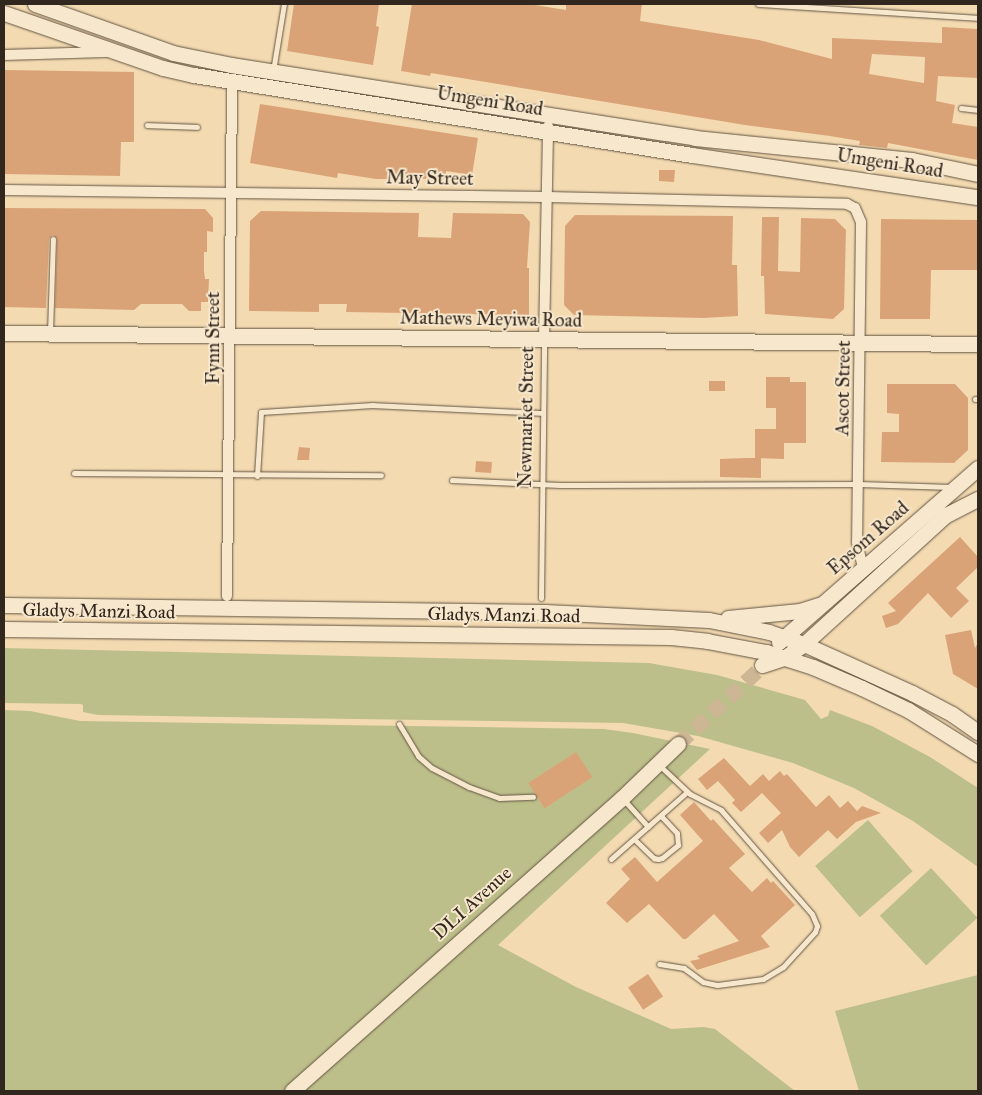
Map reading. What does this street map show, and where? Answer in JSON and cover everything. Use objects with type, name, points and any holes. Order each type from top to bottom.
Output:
[{"type":"main road","name":"Umgeni Road","points":[[35,4],[173,53],[548,123]]},
{"type":"main road","name":"Umgeni Road","points":[[4,13],[163,68],[232,80],[604,131],[642,129],[695,138],[912,160],[978,174]]},
{"type":"main road","points":[[639,145],[642,129]]},
{"type":"main road","name":"Umgeni Road","points":[[604,131],[639,145],[692,155],[907,185],[978,197]]},
{"type":"main road","points":[[692,155],[695,138]]},
{"type":"main road","points":[[907,185],[912,160]]},
{"type":"main road","name":"Mathews Meyiwa Road","points":[[4,333],[978,344]]},
{"type":"main road","name":"Epsom Road","points":[[762,663],[784,637],[978,468]]},
{"type":"main road","name":"Epsom Road","points":[[784,658],[804,644],[946,515],[978,499]]},
{"type":"main road","points":[[226,633],[227,602]]},
{"type":"main road","name":"Gladys Manzi Road","points":[[4,605],[227,602],[543,605],[709,620],[739,624],[804,644],[912,693],[952,714],[978,732]]},
{"type":"main road","points":[[709,620],[800,611],[822,604]]},
{"type":"main road","points":[[543,605],[546,636]]},
{"type":"main road","name":"Gladys Manzi Road","points":[[4,629],[671,637],[707,641],[762,663]]},
{"type":"main road","points":[[762,663],[784,658],[836,677],[908,710],[978,754]]},
{"type":"main road","name":"DLI Avenue","points":[[292,1091],[622,798],[678,744]]},
{"type":"street","points":[[4,55],[114,51]]},
{"type":"street","name":"Fynn Street","points":[[227,602],[232,80]]},
{"type":"street","name":"Newmarket Street","points":[[544,340],[548,123]]},
{"type":"street","name":"May Street","points":[[4,190],[833,202],[847,204],[855,208]]},
{"type":"street","name":"Ascot Street","points":[[855,208],[862,222],[857,542],[863,569]]},
{"type":"lane","points":[[273,71],[284,4]]},
{"type":"lane","points":[[758,4],[978,18]]},
{"type":"lane","points":[[961,108],[978,110]]},
{"type":"lane","points":[[147,126],[197,127]]},
{"type":"lane","points":[[50,333],[53,239]]},
{"type":"lane","name":"Newmarket Street","points":[[543,605],[544,340]]},
{"type":"lane","points":[[257,476],[262,412],[373,405],[543,413]]},
{"type":"lane","points":[[74,473],[229,474],[257,476],[381,475]]},
{"type":"lane","points":[[452,480],[542,483],[859,484],[956,487]]},
{"type":"lane","points":[[399,724],[407,742],[418,756],[432,768],[486,794],[512,799],[533,797]]},
{"type":"lane","points":[[657,764],[687,792],[721,810],[812,914],[817,926],[815,932],[783,967],[763,979],[717,985],[703,982],[684,968],[659,964]]},
{"type":"lane","points":[[611,859],[687,792]]},
{"type":"lane","points":[[622,798],[648,827]]},
{"type":"lane","points":[[634,840],[654,858],[658,859],[678,845],[677,833],[661,816]]},
{"type":"green space","points":[[4,648],[649,663],[717,675],[805,700],[821,719],[828,716],[830,710],[872,726],[930,757],[978,788],[978,867],[913,821],[854,788],[793,763],[698,736],[623,723],[98,715],[83,712],[83,705],[81,704],[4,703]]},
{"type":"green space","points":[[4,710],[30,711],[80,721],[604,729],[710,749],[498,945],[576,987],[671,1029],[703,1027],[715,1029],[795,1091],[4,1091]]},
{"type":"green space","points":[[868,820],[913,871],[860,917],[815,866]]},
{"type":"green space","points":[[931,868],[977,918],[926,965],[880,916]]},
{"type":"green space","points":[[978,975],[978,1091],[859,1091],[835,1011]]},
{"type":"building","points":[[294,4],[379,4],[376,26],[379,27],[373,65],[287,51]]},
{"type":"building","points":[[412,4],[529,4],[566,10],[566,4],[642,4],[640,21],[759,40],[832,59],[832,38],[942,43],[942,27],[978,29],[978,78],[938,76],[936,101],[955,105],[952,123],[978,127],[978,160],[888,143],[887,148],[859,145],[860,141],[830,136],[745,125],[431,73],[430,76],[401,71]],"holes":[[[872,54],[925,57],[924,83],[869,74]]]},
{"type":"building","points":[[4,70],[134,72],[134,142],[121,142],[120,176],[4,174]]},
{"type":"building","points":[[260,104],[478,138],[472,175],[446,171],[445,179],[376,179],[338,173],[337,178],[250,163]]},
{"type":"building","points":[[659,170],[675,170],[674,182],[659,181]]},
{"type":"building","points":[[4,208],[205,209],[213,218],[213,232],[207,231],[207,252],[204,252],[205,279],[209,279],[208,302],[201,302],[201,311],[189,311],[182,304],[141,304],[134,310],[55,308],[57,239],[53,235],[49,239],[46,308],[4,307]]},
{"type":"building","points":[[261,211],[419,213],[418,237],[451,238],[453,213],[523,214],[530,222],[527,268],[529,268],[529,315],[346,312],[347,304],[319,304],[319,312],[249,311],[250,221]]},
{"type":"building","points":[[575,215],[733,216],[732,265],[737,265],[738,316],[704,318],[574,315],[564,305],[565,226]]},
{"type":"building","points":[[762,217],[779,217],[778,271],[800,272],[801,218],[835,219],[846,230],[844,309],[833,319],[765,314],[764,276],[761,276]]},
{"type":"building","points":[[881,219],[978,220],[978,270],[931,270],[930,319],[880,319]]},
{"type":"building","points":[[766,377],[790,377],[790,382],[806,382],[806,443],[784,443],[784,459],[755,458],[755,429],[776,429],[776,408],[766,408]]},
{"type":"building","points":[[709,381],[725,381],[725,391],[709,391]]},
{"type":"building","points":[[887,384],[955,384],[968,398],[968,450],[954,463],[881,462],[882,432],[899,432],[899,414],[887,413]]},
{"type":"building","points":[[299,447],[310,448],[309,460],[297,460]]},
{"type":"building","points":[[761,458],[761,478],[720,477],[720,459]]},
{"type":"building","points":[[476,461],[492,462],[491,473],[475,472]]},
{"type":"building","points":[[960,537],[978,557],[978,567],[956,588],[969,601],[951,618],[928,593],[898,624],[886,628],[882,616],[896,611],[888,603]]},
{"type":"building","points":[[971,630],[975,648],[978,643],[978,689],[953,674],[945,635]]},
{"type":"building","points":[[576,752],[592,777],[545,808],[528,783]]},
{"type":"building","points":[[724,758],[750,786],[763,774],[769,781],[780,771],[784,776],[787,774],[816,807],[829,795],[840,808],[848,801],[857,811],[862,806],[881,813],[856,822],[837,839],[828,830],[799,857],[790,847],[782,830],[768,843],[759,833],[781,813],[762,793],[741,812],[732,803],[735,800],[718,781],[707,790],[698,779]]},
{"type":"building","points":[[694,802],[711,821],[713,819],[745,854],[729,868],[752,892],[767,878],[771,883],[773,881],[795,905],[761,936],[770,947],[697,970],[690,961],[700,959],[697,956],[739,941],[714,914],[686,939],[683,939],[649,904],[627,923],[606,903],[630,879],[621,869],[635,857],[657,882],[703,841],[680,815]]},
{"type":"building","points":[[648,974],[663,996],[643,1010],[628,987]]},
{"type":"tunnel","points":[[678,744],[757,671]]}]
